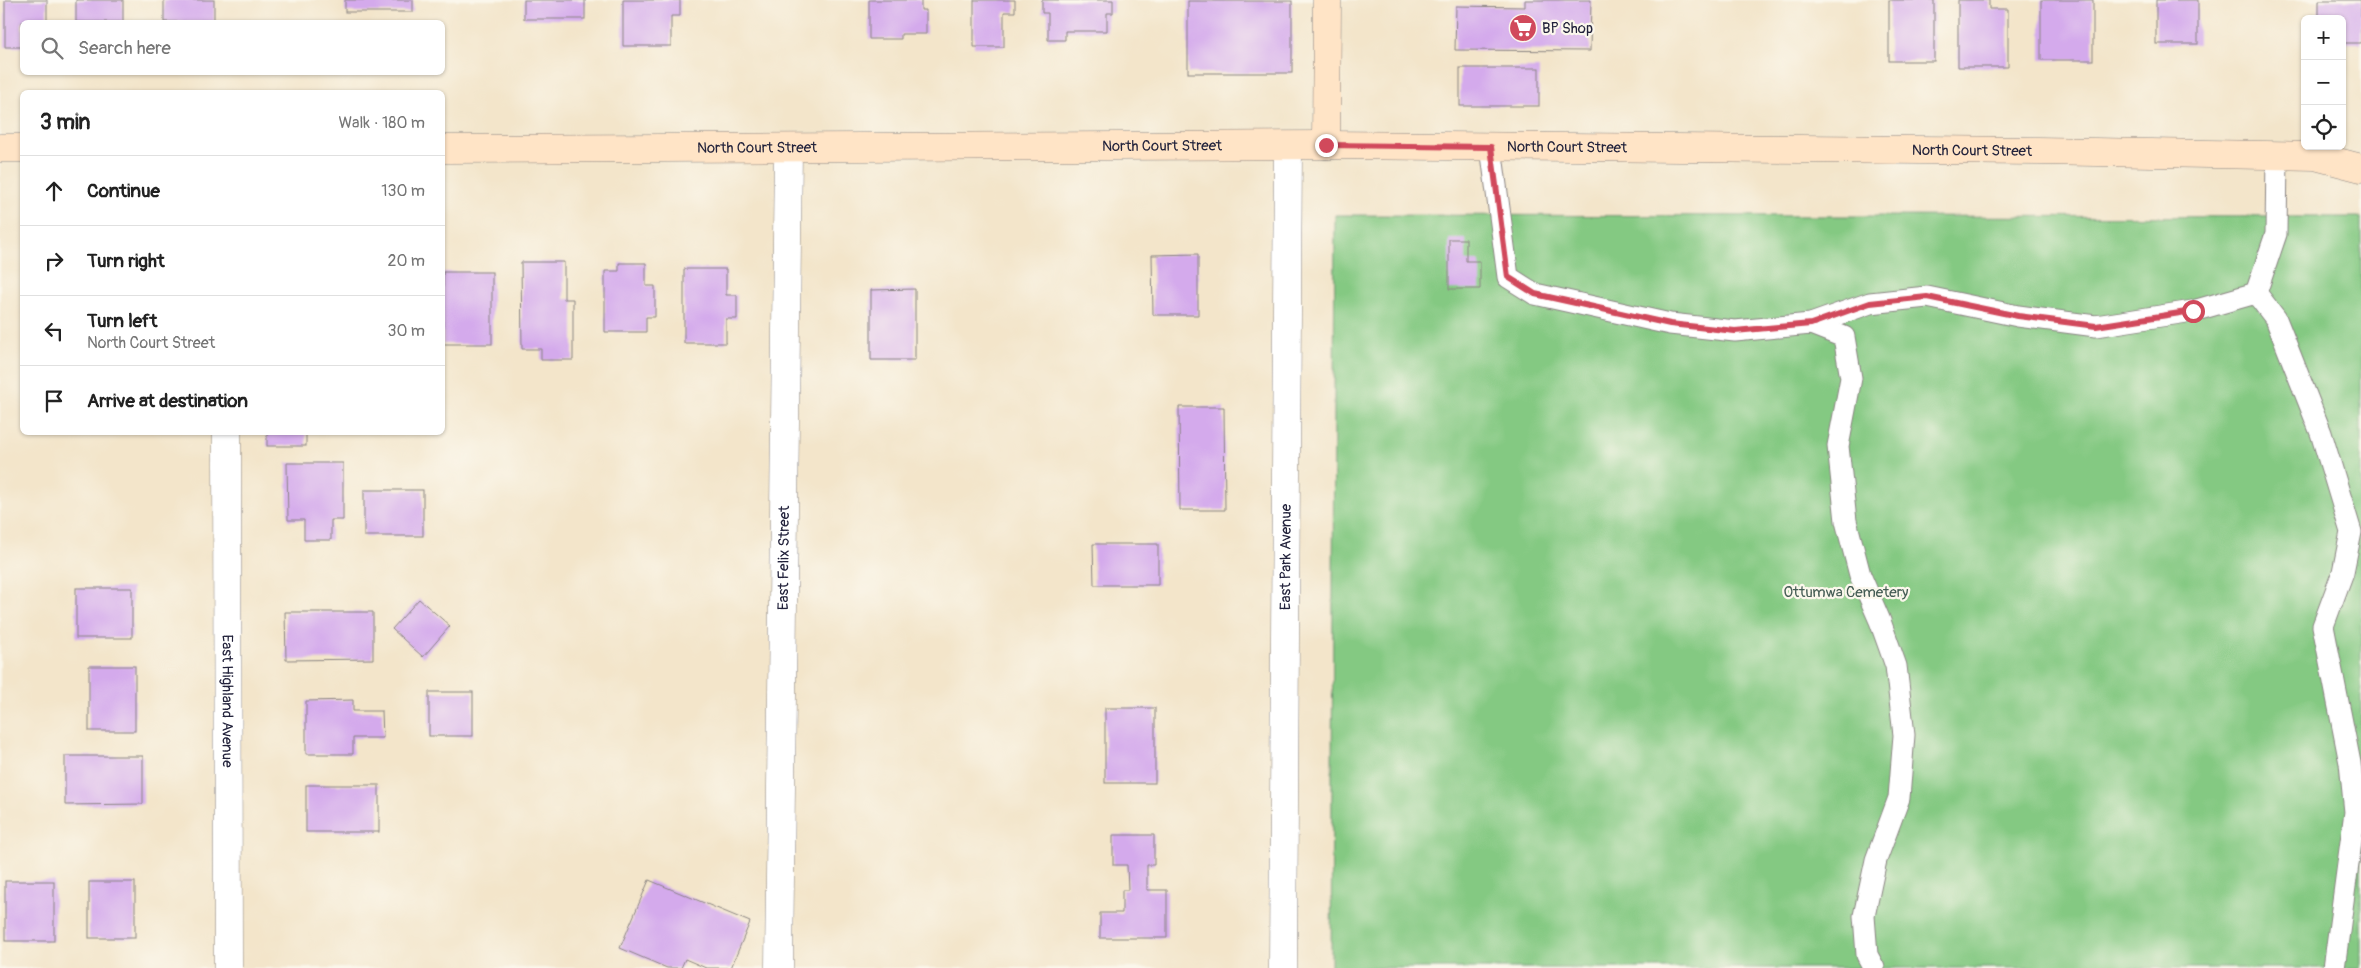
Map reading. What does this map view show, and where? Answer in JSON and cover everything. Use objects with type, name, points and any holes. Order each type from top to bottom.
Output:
[{"type":"main road","points":[[1326,145],[1327,0]]},
{"type":"main road","name":"North Court Street","points":[[445,148],[1326,145],[2028,151],[2315,156],[2361,168]]},
{"type":"main road","points":[[0,148],[20,148]]},
{"type":"street","name":"East Park Avenue","points":[[1283,968],[1288,146]]},
{"type":"street","name":"East Felix Street","points":[[779,968],[788,148]]},
{"type":"street","name":"East Highland Avenue","points":[[226,435],[228,968]]},
{"type":"lane","points":[[1491,147],[1508,277],[1535,294],[1670,324],[1735,331],[1811,324],[1870,303],[1927,297],[2018,316],[2096,326],[2193,311],[2256,293]]},
{"type":"lane","points":[[2256,293],[2276,234],[2277,155]]},
{"type":"lane","points":[[2256,293],[2276,319],[2321,433],[2356,537],[2323,626],[2350,763],[2355,812],[2334,968]]},
{"type":"lane","points":[[1811,324],[1844,337],[1850,378],[1838,446],[1846,521],[1860,575],[1880,620],[1896,666],[1904,735],[1900,798],[1876,860],[1864,916],[1867,955],[1874,968]]},
{"type":"green space","name":"Ottumwa Cemetery","points":[[1335,215],[2358,217],[2361,219],[2361,968],[1331,968]]},
{"type":"building","points":[[5,0],[47,0],[47,20],[20,20],[20,47],[5,47]]},
{"type":"building","points":[[76,0],[123,0],[123,20],[76,20]]},
{"type":"building","points":[[164,0],[214,0],[214,20],[164,20]]},
{"type":"building","points":[[345,0],[413,0],[413,12],[345,12]]},
{"type":"building","points":[[524,0],[585,0],[585,19],[524,19]]},
{"type":"building","points":[[623,0],[680,0],[680,16],[671,16],[671,46],[623,46]]},
{"type":"building","points":[[869,0],[921,0],[921,10],[926,10],[926,34],[901,34],[901,39],[869,39]]},
{"type":"building","points":[[974,0],[1015,0],[1015,12],[1004,12],[1004,47],[974,47]]},
{"type":"building","points":[[1042,0],[1113,0],[1113,13],[1107,13],[1107,31],[1065,31],[1065,40],[1048,40],[1048,13],[1042,13]]},
{"type":"building","name":"BP Shop","points":[[1525,0],[1591,0],[1590,51],[1455,50],[1456,6],[1525,7]]},
{"type":"building","points":[[1889,0],[1934,0],[1934,61],[1889,61]]},
{"type":"building","points":[[1958,0],[1989,0],[1989,9],[2008,9],[2008,67],[1958,67]]},
{"type":"building","points":[[2041,0],[2093,0],[2093,60],[2041,60]]},
{"type":"building","points":[[2156,0],[2198,0],[2198,44],[2156,44]]},
{"type":"building","points":[[2319,0],[2361,0],[2361,43],[2346,43],[2346,15],[2319,15]]},
{"type":"building","points":[[1188,1],[1292,1],[1292,73],[1188,73]]},
{"type":"building","points":[[1460,68],[1539,68],[1539,106],[1460,106]]},
{"type":"building","points":[[1449,239],[1466,239],[1466,261],[1480,261],[1480,289],[1449,289]]},
{"type":"building","points":[[1198,254],[1198,315],[1153,315],[1152,255]]},
{"type":"building","points":[[521,262],[564,262],[564,299],[573,299],[573,360],[541,360],[541,349],[522,349]]},
{"type":"building","points":[[619,263],[646,263],[646,286],[655,286],[655,317],[646,317],[646,332],[605,332],[605,271],[619,271]]},
{"type":"building","points":[[684,269],[726,269],[726,295],[737,295],[737,319],[726,319],[726,343],[684,343]]},
{"type":"building","points":[[445,272],[492,272],[492,344],[445,344]]},
{"type":"building","points":[[915,289],[915,360],[871,360],[871,290]]},
{"type":"building","points":[[1179,407],[1224,407],[1225,510],[1180,510]]},
{"type":"building","points":[[267,435],[306,435],[306,446],[267,446]]},
{"type":"building","points":[[287,463],[343,463],[343,520],[331,520],[331,540],[304,540],[304,520],[288,520]]},
{"type":"building","points":[[364,490],[423,490],[423,536],[364,536]]},
{"type":"building","points":[[1093,544],[1158,544],[1158,585],[1094,585]]},
{"type":"building","points":[[76,588],[132,588],[132,638],[76,638]]},
{"type":"building","points":[[419,599],[450,626],[423,657],[392,629]]},
{"type":"building","points":[[285,612],[373,612],[373,659],[286,660]]},
{"type":"building","points":[[89,666],[135,666],[135,731],[89,731]]},
{"type":"building","points":[[429,692],[473,692],[473,736],[429,736]]},
{"type":"building","points":[[353,700],[353,711],[382,711],[383,738],[353,738],[353,754],[306,754],[306,701]]},
{"type":"building","points":[[1105,708],[1155,708],[1155,783],[1105,783]]},
{"type":"building","points":[[65,756],[143,756],[143,804],[65,805]]},
{"type":"building","points":[[306,785],[379,785],[379,832],[306,832]]},
{"type":"building","points":[[1113,835],[1154,835],[1154,865],[1147,865],[1147,890],[1167,890],[1167,938],[1100,938],[1100,913],[1122,913],[1122,890],[1128,890],[1127,865],[1113,865]]},
{"type":"building","points":[[649,880],[750,922],[731,968],[706,968],[685,959],[681,968],[667,968],[620,948]]},
{"type":"building","points":[[5,881],[54,881],[54,941],[5,941]]},
{"type":"building","points":[[89,882],[135,882],[135,938],[89,938]]},
{"type":"place","name":"BP Shop","points":[[1523,28]]},
{"type":"route","points":[[1326,145],[1491,147],[1508,277],[1535,294],[1670,324],[1735,331],[1811,324],[1870,303],[1927,297],[2018,316],[2096,326],[2193,311]]}]
